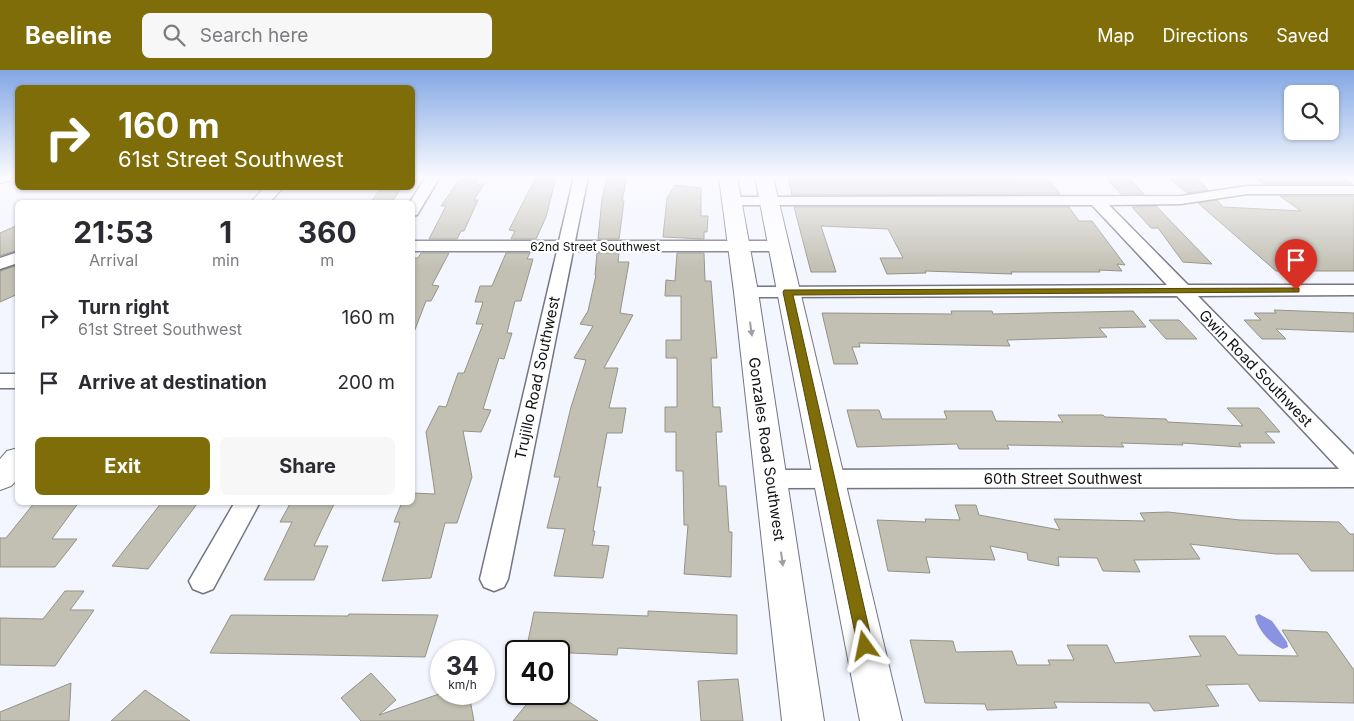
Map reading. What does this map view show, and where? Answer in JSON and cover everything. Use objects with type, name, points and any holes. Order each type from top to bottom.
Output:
[{"type":"street","name":"Trujillo Road Southwest","points":[[494,579],[574,207]]},
{"type":"street","name":"Gonzales Road Southwest","points":[[733,207],[746,292],[804,721]]},
{"type":"street","points":[[770,207],[881,721]]},
{"type":"street","name":"Gwin Road Southwest","points":[[1103,207],[1354,470]]},
{"type":"street","name":"62nd Street Southwest","points":[[415,246],[777,246]]},
{"type":"street","points":[[0,264],[15,258]]},
{"type":"street","points":[[746,292],[1354,290]]},
{"type":"street","points":[[0,381],[15,381]]},
{"type":"street","points":[[0,478],[15,462]]},
{"type":"street","name":"60th Street Southwest","points":[[771,479],[1354,478]]},
{"type":"street","points":[[204,581],[246,505]]},
{"type":"water","points":[[1259,614],[1272,621],[1287,642],[1288,647],[1283,649],[1278,647],[1265,636],[1256,621],[1255,616]]},
{"type":"building","points":[[445,207],[475,207],[464,231],[461,231],[457,239],[429,239]]},
{"type":"building","points":[[521,207],[548,207],[536,239],[511,239],[515,231],[509,230]]},
{"type":"building","points":[[601,207],[623,207],[619,239],[598,239]]},
{"type":"building","points":[[666,207],[701,207],[701,216],[708,216],[707,232],[704,232],[704,239],[663,237]]},
{"type":"building","points":[[794,207],[1069,207],[1079,221],[1092,221],[1125,265],[1117,264],[1122,271],[1099,270],[1100,272],[1011,272],[1012,274],[925,271],[926,273],[887,274],[880,258],[903,258],[888,229],[821,226],[836,272],[811,272]]},
{"type":"building","points":[[1132,207],[1157,207],[1212,264],[1183,262],[1158,228],[1151,228]]},
{"type":"building","points":[[1203,207],[1230,207],[1301,211],[1296,207],[1354,207],[1354,271],[1276,271]]},
{"type":"building","points":[[15,226],[15,251],[0,256],[0,233]]},
{"type":"building","points":[[421,253],[449,253],[432,285],[439,286],[431,301],[426,301],[415,329],[415,258],[418,258]]},
{"type":"building","points":[[506,253],[530,253],[527,259],[533,259],[521,301],[515,301],[507,333],[512,333],[504,359],[499,358],[483,409],[491,410],[481,432],[463,431],[472,477],[457,523],[445,523],[431,578],[382,581],[400,522],[394,522],[401,505],[415,505],[415,493],[435,494],[426,432],[439,406],[446,407],[458,373],[464,373],[483,324],[476,324],[483,302],[475,302],[480,286],[492,286]]},
{"type":"building","points":[[597,253],[619,253],[618,262],[629,262],[620,313],[633,315],[604,368],[618,368],[609,408],[626,408],[622,433],[607,433],[597,487],[601,487],[592,545],[609,546],[603,578],[554,576],[565,529],[547,528],[560,477],[554,477],[571,407],[586,360],[574,358],[593,326],[580,324],[588,311],[596,275]]},
{"type":"building","points":[[677,253],[704,253],[705,281],[711,281],[717,358],[711,358],[713,407],[720,407],[722,432],[716,432],[719,486],[726,486],[729,532],[732,532],[731,577],[684,574],[688,525],[684,525],[683,471],[676,471],[676,432],[665,432],[665,407],[677,407],[677,358],[666,358],[666,340],[681,340],[681,296],[665,296],[666,280],[675,281]]},
{"type":"building","points":[[15,266],[15,295],[0,302],[0,271]]},
{"type":"building","points":[[1274,310],[1354,313],[1354,332],[1276,329],[1286,339],[1262,339],[1244,320],[1261,320],[1254,313],[1276,313]]},
{"type":"building","points":[[951,311],[992,311],[993,314],[1133,311],[1146,327],[1099,328],[1107,337],[1007,340],[1010,346],[859,343],[860,347],[852,347],[858,364],[834,364],[822,313],[952,314]]},
{"type":"building","points":[[1149,320],[1179,320],[1197,339],[1166,339]]},
{"type":"building","points":[[1227,408],[1259,408],[1280,432],[1265,432],[1275,443],[1239,443],[1241,447],[1182,443],[1183,445],[1121,443],[1124,447],[1007,445],[1009,449],[959,449],[957,444],[857,447],[847,410],[879,410],[882,419],[947,419],[944,411],[992,411],[996,421],[1063,422],[1058,415],[1103,415],[1105,417],[1166,419],[1168,422],[1243,426]]},
{"type":"building","points":[[33,505],[77,505],[52,539],[77,539],[55,567],[0,567],[0,538],[6,538]]},
{"type":"building","points":[[160,505],[196,505],[148,569],[112,566]]},
{"type":"building","points":[[289,505],[334,505],[314,546],[328,546],[314,580],[264,580],[292,522],[280,522]]},
{"type":"building","points":[[955,505],[976,505],[979,515],[1060,530],[1054,519],[1145,521],[1140,513],[1168,512],[1240,520],[1339,522],[1350,534],[1354,534],[1354,571],[1311,571],[1298,554],[1276,554],[1190,544],[1200,559],[1134,560],[1140,572],[1103,571],[1097,558],[1058,557],[1059,566],[1028,560],[1027,553],[990,546],[995,560],[926,557],[930,573],[888,571],[877,520],[926,522],[925,519],[960,520]]},
{"type":"building","points":[[65,591],[84,591],[70,610],[94,610],[55,666],[0,665],[0,618],[43,619]]},
{"type":"building","points":[[648,611],[737,615],[737,654],[618,648],[617,655],[570,653],[570,640],[528,640],[534,612],[648,616]]},
{"type":"building","points":[[349,614],[438,615],[425,657],[210,653],[231,615],[348,616]]},
{"type":"building","points":[[1282,630],[1327,632],[1354,670],[1354,703],[1259,701],[1248,684],[1206,685],[1219,706],[1154,711],[1149,703],[1054,702],[1057,708],[987,710],[985,704],[925,703],[910,640],[953,641],[956,652],[1012,651],[1017,665],[1050,665],[1048,660],[1074,660],[1067,645],[1107,645],[1115,663],[1201,656],[1189,636],[1225,636],[1238,655],[1298,656]]},
{"type":"building","points":[[371,673],[396,700],[379,715],[430,697],[430,705],[471,705],[474,721],[361,721],[341,698]]},
{"type":"building","points":[[738,679],[743,721],[701,721],[698,681]]},
{"type":"building","points":[[71,683],[69,721],[0,721],[0,712]]},
{"type":"building","points":[[145,690],[190,721],[111,721]]},
{"type":"building","points":[[570,703],[598,721],[513,721],[526,705],[570,705]]},
{"type":"route","points":[[865,646],[788,292],[1296,290]]}]
